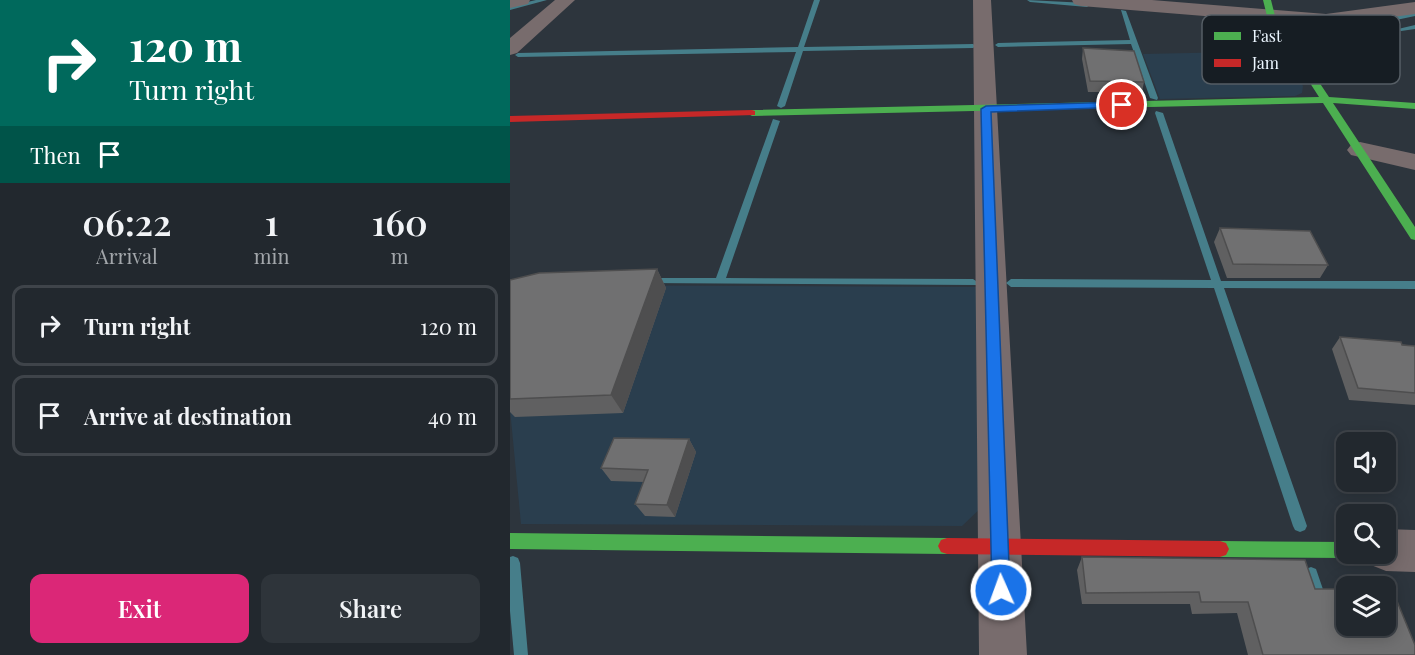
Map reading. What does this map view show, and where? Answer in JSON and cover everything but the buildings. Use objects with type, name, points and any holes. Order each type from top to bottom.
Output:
[{"type":"street","points":[[510,2],[521,0]]},
{"type":"street","points":[[510,49],[566,0]]},
{"type":"street","points":[[982,0],[1003,655]]},
{"type":"street","points":[[1081,0],[1273,15]]},
{"type":"street","points":[[1375,15],[1415,8]]},
{"type":"street","points":[[1400,25],[1415,21]]},
{"type":"street","points":[[1315,84],[1415,236]]},
{"type":"street","points":[[510,119],[1325,100],[1415,106]]},
{"type":"street","points":[[1360,150],[1415,162]]},
{"type":"street","points":[[510,541],[1336,550]]},
{"type":"street","points":[[1396,550],[1415,551]]},
{"type":"shaded area","points":[[1202,53],[1202,84],[1302,84],[1302,93],[1295,96],[1160,99],[1143,54]]},
{"type":"shaded area","points":[[510,285],[980,287],[986,503],[962,526],[521,524],[510,409]]},
{"type":"waterway","points":[[510,8],[544,0]]},
{"type":"waterway","points":[[800,49],[817,0]]},
{"type":"waterway","points":[[1030,0],[1087,5]]},
{"type":"waterway","points":[[1123,11],[1154,98]]},
{"type":"waterway","points":[[1400,17],[1415,14]]},
{"type":"waterway","points":[[1401,29],[1415,27]]},
{"type":"waterway","points":[[998,45],[1134,42]]},
{"type":"waterway","points":[[800,49],[973,46]]},
{"type":"waterway","points":[[518,55],[800,49]]},
{"type":"waterway","points":[[781,106],[800,49]]},
{"type":"waterway","points":[[1159,113],[1217,284]]},
{"type":"waterway","points":[[720,281],[776,121]]},
{"type":"waterway","points":[[648,281],[973,283]]},
{"type":"waterway","points":[[1011,283],[1217,284]]},
{"type":"waterway","points":[[1217,284],[1415,285]]},
{"type":"waterway","points":[[1217,284],[1300,526]]},
{"type":"waterway","points":[[513,563],[521,655]]},
{"type":"waterway","points":[[1311,574],[1320,601]]},
{"type":"traffic: fast","points":[[1267,0],[1271,15]]},
{"type":"traffic: fast","points":[[1316,84],[1415,236]]},
{"type":"traffic: fast","points":[[752,113],[1325,100],[1415,106]]},
{"type":"traffic: fast","points":[[510,541],[947,546]]},
{"type":"traffic: fast","points":[[1220,549],[1336,550]]},
{"type":"traffic: jam","points":[[510,119],[752,113]]},
{"type":"traffic: jam","points":[[947,546],[1220,549]]},
{"type":"route","points":[[1001,590],[986,109],[1122,105]]}]
